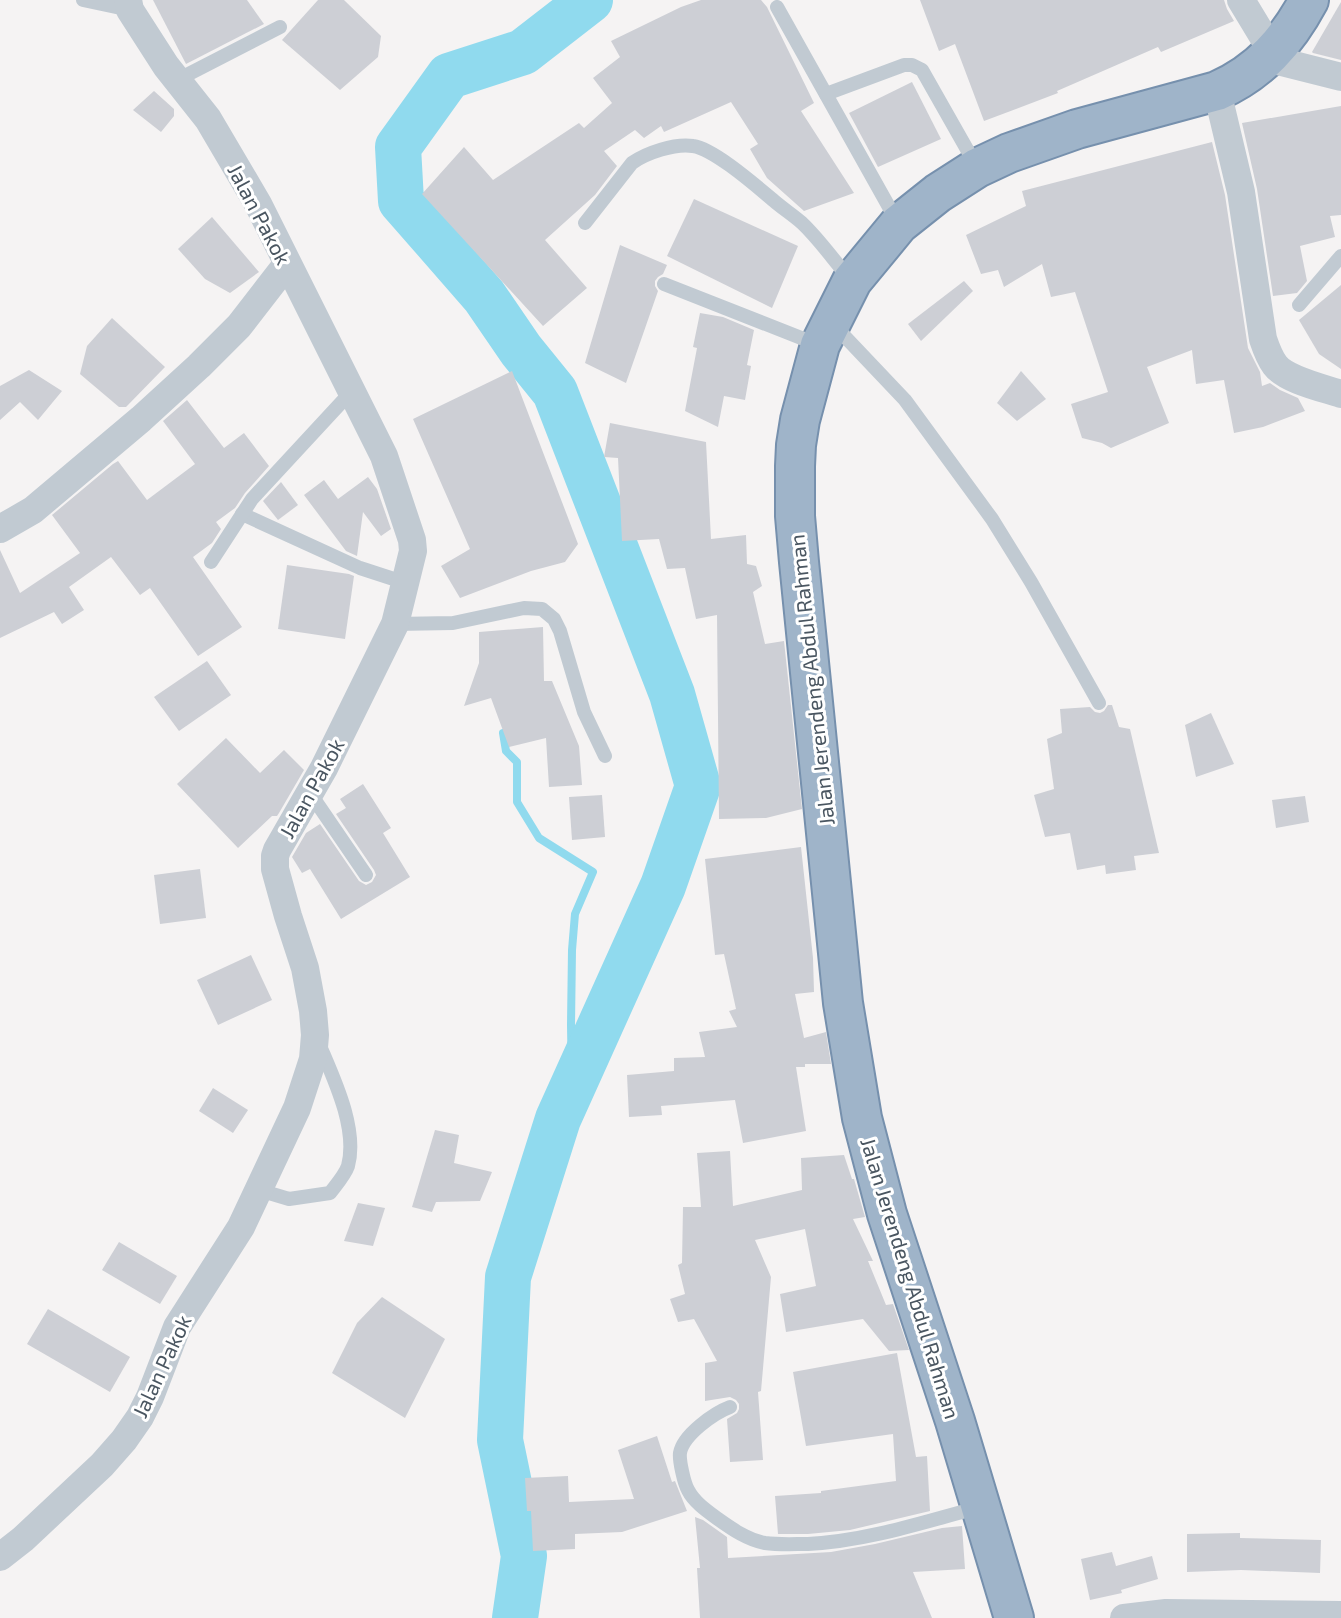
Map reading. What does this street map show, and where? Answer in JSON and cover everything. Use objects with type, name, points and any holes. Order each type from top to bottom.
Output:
[{"type":"highway","name":"Jalan Jerendeng Abdul Rahman","points":[[1014,1618],[982,1507],[887,1214],[862,1118],[843,1003],[795,516],[795,466],[800,420],[826,334],[852,281],[899,224],[938,193],[978,168],[1009,153],[1077,129],[1217,91],[1230,85],[1269,56],[1290,33],[1309,0]]},
{"type":"street","points":[[1241,0],[1269,56],[1341,77]]},
{"type":"street","name":"Jalan Pakok","points":[[0,1556],[23,1539],[102,1465],[140,1417],[182,1317],[241,1227],[297,1108],[313,1059],[315,1035],[305,968],[275,863],[277,850],[324,768],[390,634],[412,558],[412,540],[384,456],[258,204],[208,119],[177,80],[129,5]]},
{"type":"street","points":[[1217,91],[1241,192],[1265,345],[1275,366],[1287,375],[1341,394]]},
{"type":"street","points":[[0,529],[33,510],[199,366],[239,326],[287,264]]},
{"type":"street","points":[[1124,1618],[1166,1613],[1341,1615]]},
{"type":"lane","points":[[83,0],[129,5]]},
{"type":"lane","points":[[777,8],[899,224]]},
{"type":"lane","points":[[177,80],[280,27]]},
{"type":"lane","points":[[826,94],[904,65],[912,65],[922,71],[978,168]]},
{"type":"lane","points":[[585,223],[632,163],[641,156],[652,151],[694,146],[732,167],[803,224],[852,281]]},
{"type":"lane","points":[[1299,305],[1341,256]]},
{"type":"lane","points":[[664,284],[826,334],[905,400],[992,519],[1099,703]]},
{"type":"lane","points":[[211,562],[252,499],[351,392]]},
{"type":"lane","points":[[242,514],[360,568],[406,583]]},
{"type":"lane","points":[[390,634],[524,608],[542,609],[554,619],[560,631],[584,712],[605,757]]},
{"type":"lane","points":[[310,793],[366,876]]},
{"type":"lane","points":[[259,1190],[289,1199],[330,1193],[348,1168],[351,1141],[345,1114],[315,1035]]},
{"type":"lane","points":[[730,1407],[716,1413],[690,1435],[680,1452],[683,1472],[688,1490],[699,1505],[734,1531],[764,1543],[834,1543],[982,1507]]},
{"type":"building","points":[[153,0],[247,0],[264,24],[186,64]]},
{"type":"building","points":[[318,0],[344,0],[381,36],[378,57],[340,90],[282,40]]},
{"type":"building","points":[[701,0],[761,0],[767,7],[814,103],[801,111],[854,193],[804,211],[767,178],[750,149],[758,144],[731,102],[664,132],[661,126],[644,138],[635,130],[604,151],[617,166],[595,195],[545,240],[587,288],[543,326],[422,194],[464,147],[493,180],[579,123],[584,128],[612,103],[593,78],[620,57],[611,41]]},
{"type":"building","points":[[920,0],[1224,0],[1234,21],[1161,52],[1158,47],[1057,91],[1058,93],[984,121],[955,44],[939,51]]},
{"type":"building","points":[[1341,2],[1341,60],[1313,53],[1312,52]]},
{"type":"building","points":[[912,82],[941,139],[878,167],[849,113]]},
{"type":"building","points":[[154,91],[174,109],[174,116],[161,132],[133,110]]},
{"type":"building","points":[[1341,106],[1341,215],[1330,216],[1335,237],[1300,246],[1307,281],[1297,293],[1273,296],[1257,189],[1242,123]]},
{"type":"building","points":[[1212,142],[1225,195],[1248,348],[1260,372],[1262,386],[1270,383],[1298,398],[1305,411],[1263,427],[1234,433],[1224,380],[1196,384],[1192,350],[1147,367],[1169,423],[1111,448],[1082,438],[1071,404],[1108,392],[1075,292],[1051,297],[1042,264],[1004,287],[998,270],[981,274],[966,235],[1026,206],[1022,191]]},
{"type":"building","points":[[694,199],[798,246],[772,308],[667,256]]},
{"type":"building","points":[[212,217],[259,272],[230,293],[205,279],[178,249]]},
{"type":"building","points":[[620,245],[667,265],[663,274],[655,281],[658,291],[626,383],[585,363]]},
{"type":"building","points":[[964,281],[973,291],[921,341],[908,324]]},
{"type":"building","points":[[1341,285],[1341,369],[1319,354],[1299,320]]},
{"type":"building","points":[[700,313],[723,317],[754,330],[747,365],[751,366],[745,400],[724,396],[718,427],[685,411],[697,348],[693,347]]},
{"type":"building","points":[[112,318],[165,367],[126,407],[119,407],[80,374],[87,346]]},
{"type":"building","points":[[29,370],[62,391],[38,420],[20,402],[0,420],[0,386]]},
{"type":"building","points":[[512,371],[578,544],[565,562],[531,571],[460,598],[441,566],[470,549],[413,419]]},
{"type":"building","points":[[1021,371],[1046,399],[1017,421],[997,403]]},
{"type":"building","points":[[187,400],[224,448],[244,433],[269,466],[235,508],[216,522],[221,529],[212,543],[193,557],[242,627],[198,656],[150,588],[140,595],[111,557],[69,587],[84,610],[62,624],[54,612],[0,638],[0,550],[20,593],[80,553],[52,515],[113,464],[118,461],[147,500],[195,464],[163,421]]},
{"type":"building","points":[[610,423],[706,442],[711,539],[746,535],[747,564],[756,566],[762,586],[753,592],[765,644],[784,641],[802,809],[766,818],[719,819],[717,615],[696,619],[685,568],[667,569],[659,539],[622,541],[618,458],[604,457]]},
{"type":"building","points":[[368,477],[377,489],[391,529],[381,536],[363,512],[357,556],[346,551],[304,495],[324,480],[338,499]]},
{"type":"building","points":[[281,482],[298,505],[278,520],[263,501]]},
{"type":"building","points":[[287,565],[354,576],[345,639],[278,629]]},
{"type":"building","points":[[543,627],[544,681],[552,681],[579,746],[582,785],[549,787],[546,738],[509,747],[491,698],[464,706],[479,663],[479,632]]},
{"type":"building","points":[[207,661],[231,695],[179,731],[154,697]]},
{"type":"building","points":[[1108,705],[1112,705],[1119,727],[1130,729],[1159,853],[1134,856],[1136,870],[1106,874],[1105,865],[1077,870],[1070,833],[1045,837],[1034,795],[1054,789],[1047,739],[1062,733],[1060,709],[1090,707],[1100,713]]},
{"type":"building","points":[[1211,713],[1234,764],[1196,777],[1185,725]]},
{"type":"building","points":[[226,738],[260,773],[284,750],[304,770],[277,816],[272,816],[238,848],[177,784]]},
{"type":"building","points":[[363,784],[391,828],[383,833],[410,877],[341,919],[310,869],[302,873],[292,857],[306,833],[320,824],[359,881],[366,885],[372,882],[376,875],[374,870],[336,814],[346,808],[340,799]]},
{"type":"building","points":[[602,795],[605,837],[572,840],[569,797]]},
{"type":"building","points":[[1305,796],[1309,822],[1276,828],[1272,800]]},
{"type":"building","points":[[801,847],[814,992],[795,994],[804,1038],[826,1032],[831,1064],[805,1064],[805,1067],[796,1067],[806,1131],[743,1143],[735,1100],[661,1106],[662,1115],[629,1117],[627,1075],[674,1071],[674,1058],[705,1057],[699,1032],[737,1027],[729,1011],[736,1009],[724,954],[715,955],[705,859]]},
{"type":"building","points":[[200,869],[206,918],[160,924],[154,875]]},
{"type":"building","points":[[251,955],[272,1000],[218,1025],[197,980]]},
{"type":"building","points":[[213,1088],[248,1110],[233,1133],[199,1111]]},
{"type":"building","points":[[435,1130],[459,1135],[454,1163],[492,1172],[480,1201],[436,1202],[432,1212],[412,1207]]},
{"type":"building","points":[[730,1151],[733,1206],[802,1190],[801,1158],[844,1155],[865,1217],[853,1219],[873,1261],[868,1261],[886,1305],[893,1304],[909,1350],[889,1351],[863,1319],[786,1332],[780,1294],[816,1286],[805,1229],[755,1240],[771,1277],[761,1391],[758,1392],[763,1460],[730,1462],[727,1419],[737,1413],[739,1404],[730,1397],[705,1401],[705,1363],[717,1361],[694,1319],[678,1322],[670,1299],[685,1294],[678,1265],[682,1263],[683,1207],[701,1207],[697,1153]]},
{"type":"building","points":[[358,1203],[385,1208],[373,1246],[344,1241]]},
{"type":"building","points":[[119,1242],[177,1276],[160,1304],[102,1270]]},
{"type":"building","points":[[382,1297],[445,1339],[405,1418],[332,1373],[357,1323]]},
{"type":"building","points":[[48,1309],[130,1357],[110,1392],[27,1344]]},
{"type":"building","points":[[897,1353],[916,1457],[927,1456],[930,1511],[850,1530],[778,1534],[775,1496],[821,1493],[896,1481],[893,1434],[806,1446],[793,1372]]},
{"type":"building","points":[[657,1436],[672,1482],[675,1481],[687,1511],[622,1532],[575,1534],[575,1549],[533,1551],[531,1511],[527,1511],[525,1478],[568,1476],[569,1502],[634,1499],[618,1450]]},
{"type":"building","points":[[695,1517],[727,1537],[728,1558],[831,1552],[962,1526],[965,1569],[913,1572],[932,1618],[700,1618],[697,1568],[700,1568]]},
{"type":"building","points":[[1240,1533],[1240,1538],[1321,1540],[1320,1573],[1241,1570],[1187,1572],[1187,1534]]},
{"type":"building","points":[[1112,1552],[1116,1566],[1152,1556],[1158,1579],[1121,1590],[1122,1593],[1090,1600],[1081,1559]]},
{"type":"waterway","points":[[515,1618],[524,1556],[500,1440],[508,1277],[558,1119],[663,886],[698,786],[672,694],[555,392],[521,350],[484,296],[401,201],[398,147],[449,76],[523,52],[590,0]]},
{"type":"waterway","points":[[503,733],[506,751],[517,762],[517,802],[539,838],[593,872],[575,914],[572,950],[572,1090]]}]
